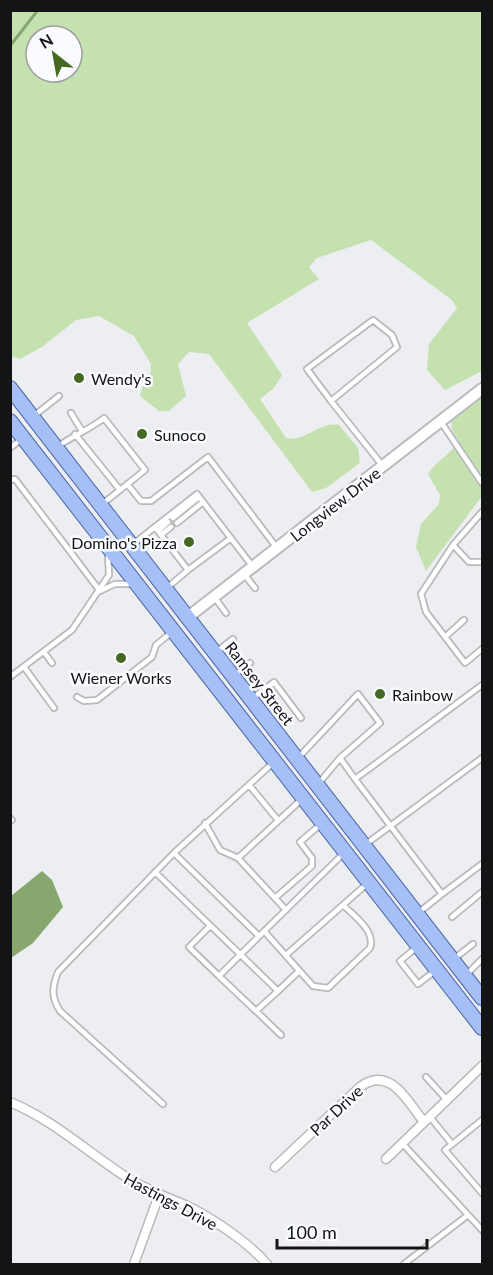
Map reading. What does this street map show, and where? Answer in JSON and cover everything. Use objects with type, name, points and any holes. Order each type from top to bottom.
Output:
[{"type":"main road","name":"Ramsey Street","points":[[10,388],[483,998]]},
{"type":"main road","points":[[33,417],[11,423],[141,586],[483,1028]]},
{"type":"main road","points":[[23,438],[33,417]]},
{"type":"street","name":"Longview Drive","points":[[188,617],[483,389]]},
{"type":"street","points":[[386,1159],[483,1066]]},
{"type":"street","name":"Par Drive","points":[[275,1167],[360,1087],[372,1080],[382,1079],[396,1086],[427,1119]]},
{"type":"street","name":"Hastings Drive","points":[[10,1102],[42,1117],[122,1175],[214,1221],[252,1249],[267,1264]]},
{"type":"street","points":[[134,1264],[159,1195]]},
{"type":"lane","points":[[331,401],[396,347],[392,335],[373,320],[307,369],[331,401],[383,467]]},
{"type":"lane","points":[[33,417],[59,396]]},
{"type":"lane","points":[[71,413],[82,431]]},
{"type":"lane","points":[[57,448],[75,434],[104,418],[145,470],[101,505]]},
{"type":"lane","points":[[441,422],[483,483]]},
{"type":"lane","points":[[75,434],[120,489]]},
{"type":"lane","points":[[10,448],[23,438]]},
{"type":"lane","points":[[127,484],[141,501],[151,501],[208,457],[277,548]]},
{"type":"lane","points":[[10,480],[15,479],[100,591]]},
{"type":"lane","points":[[158,531],[197,494],[231,538],[249,570],[255,588]]},
{"type":"lane","points":[[175,521],[201,500]]},
{"type":"lane","points":[[483,512],[453,545],[421,594],[426,612],[465,663],[483,649]]},
{"type":"lane","points":[[132,545],[170,525]]},
{"type":"lane","points":[[158,531],[188,570]]},
{"type":"lane","points":[[165,588],[231,538]]},
{"type":"lane","points":[[10,677],[72,630],[109,575],[106,544]]},
{"type":"lane","points":[[453,545],[469,562],[483,562]]},
{"type":"lane","points":[[100,591],[114,584],[141,586]]},
{"type":"lane","points":[[214,597],[226,613]]},
{"type":"lane","points":[[445,637],[464,620]]},
{"type":"lane","points":[[77,697],[84,701],[97,700],[152,657],[156,645],[175,630]]},
{"type":"lane","points":[[216,653],[233,639]]},
{"type":"lane","points":[[44,652],[52,663]]},
{"type":"lane","points":[[234,676],[250,663]]},
{"type":"lane","points":[[24,667],[54,708]]},
{"type":"lane","points":[[252,700],[274,682],[301,718]]},
{"type":"lane","points":[[355,779],[483,685]]},
{"type":"lane","points":[[298,759],[358,694],[380,723],[340,759],[318,785]]},
{"type":"lane","points":[[364,845],[483,758]]},
{"type":"lane","points":[[340,759],[442,894]]},
{"type":"lane","points":[[163,1104],[60,1011],[54,1000],[52,986],[58,972],[155,872],[276,760]]},
{"type":"lane","points":[[249,785],[277,819]]},
{"type":"lane","points":[[238,858],[277,819],[304,798]]},
{"type":"lane","points":[[275,898],[312,866],[312,858],[300,842],[323,823]]},
{"type":"lane","points":[[205,824],[220,850],[238,858],[286,910]]},
{"type":"lane","points":[[219,976],[346,851]]},
{"type":"lane","points":[[174,853],[286,955],[313,986],[327,988],[370,948],[371,934],[343,905]]},
{"type":"lane","points":[[417,914],[483,864]]},
{"type":"lane","points":[[155,872],[278,991]]},
{"type":"lane","points":[[286,955],[370,882]]},
{"type":"lane","points":[[452,917],[483,892]]},
{"type":"lane","points":[[210,926],[189,947],[281,1035]]},
{"type":"lane","points":[[453,960],[472,944]]},
{"type":"lane","points":[[419,946],[400,961],[418,984],[438,970]]},
{"type":"lane","points":[[465,976],[483,959]]},
{"type":"lane","points":[[256,1011],[299,971]]},
{"type":"lane","points":[[426,1077],[447,1100]]},
{"type":"lane","points":[[427,1119],[452,1144]]},
{"type":"lane","points":[[483,1120],[446,1150],[483,1193]]},
{"type":"lane","points":[[402,1143],[483,1230]]},
{"type":"lane","points":[[404,1264],[468,1215]]},
{"type":"shaded area","points":[[10,11],[482,11],[482,371],[445,390],[427,370],[429,344],[457,308],[452,300],[371,240],[317,258],[309,267],[319,279],[247,323],[282,375],[274,388],[260,399],[286,438],[300,437],[325,426],[339,425],[358,448],[360,463],[326,488],[312,492],[209,354],[189,352],[178,364],[186,396],[169,411],[159,411],[140,396],[143,385],[150,380],[151,364],[134,336],[99,316],[76,320],[42,347],[20,359],[11,356]]},
{"type":"shaded area","points":[[482,396],[482,496],[426,571],[416,547],[421,524],[439,504],[440,495],[428,474],[459,441],[452,430],[451,419]]},
{"type":"shaded area","points":[[42,871],[52,880],[63,907],[33,943],[11,958],[11,896]]},
{"type":"waterway","points":[[10,46],[38,10]]},
{"type":"place","name":"Wendy's","points":[[79,378]]},
{"type":"place","name":"Sunoco","points":[[142,434]]},
{"type":"place","name":"Domino's Pizza","points":[[189,542]]},
{"type":"place","name":"Wiener Works","points":[[121,658]]},
{"type":"place","name":"Rainbow","points":[[380,694]]}]
